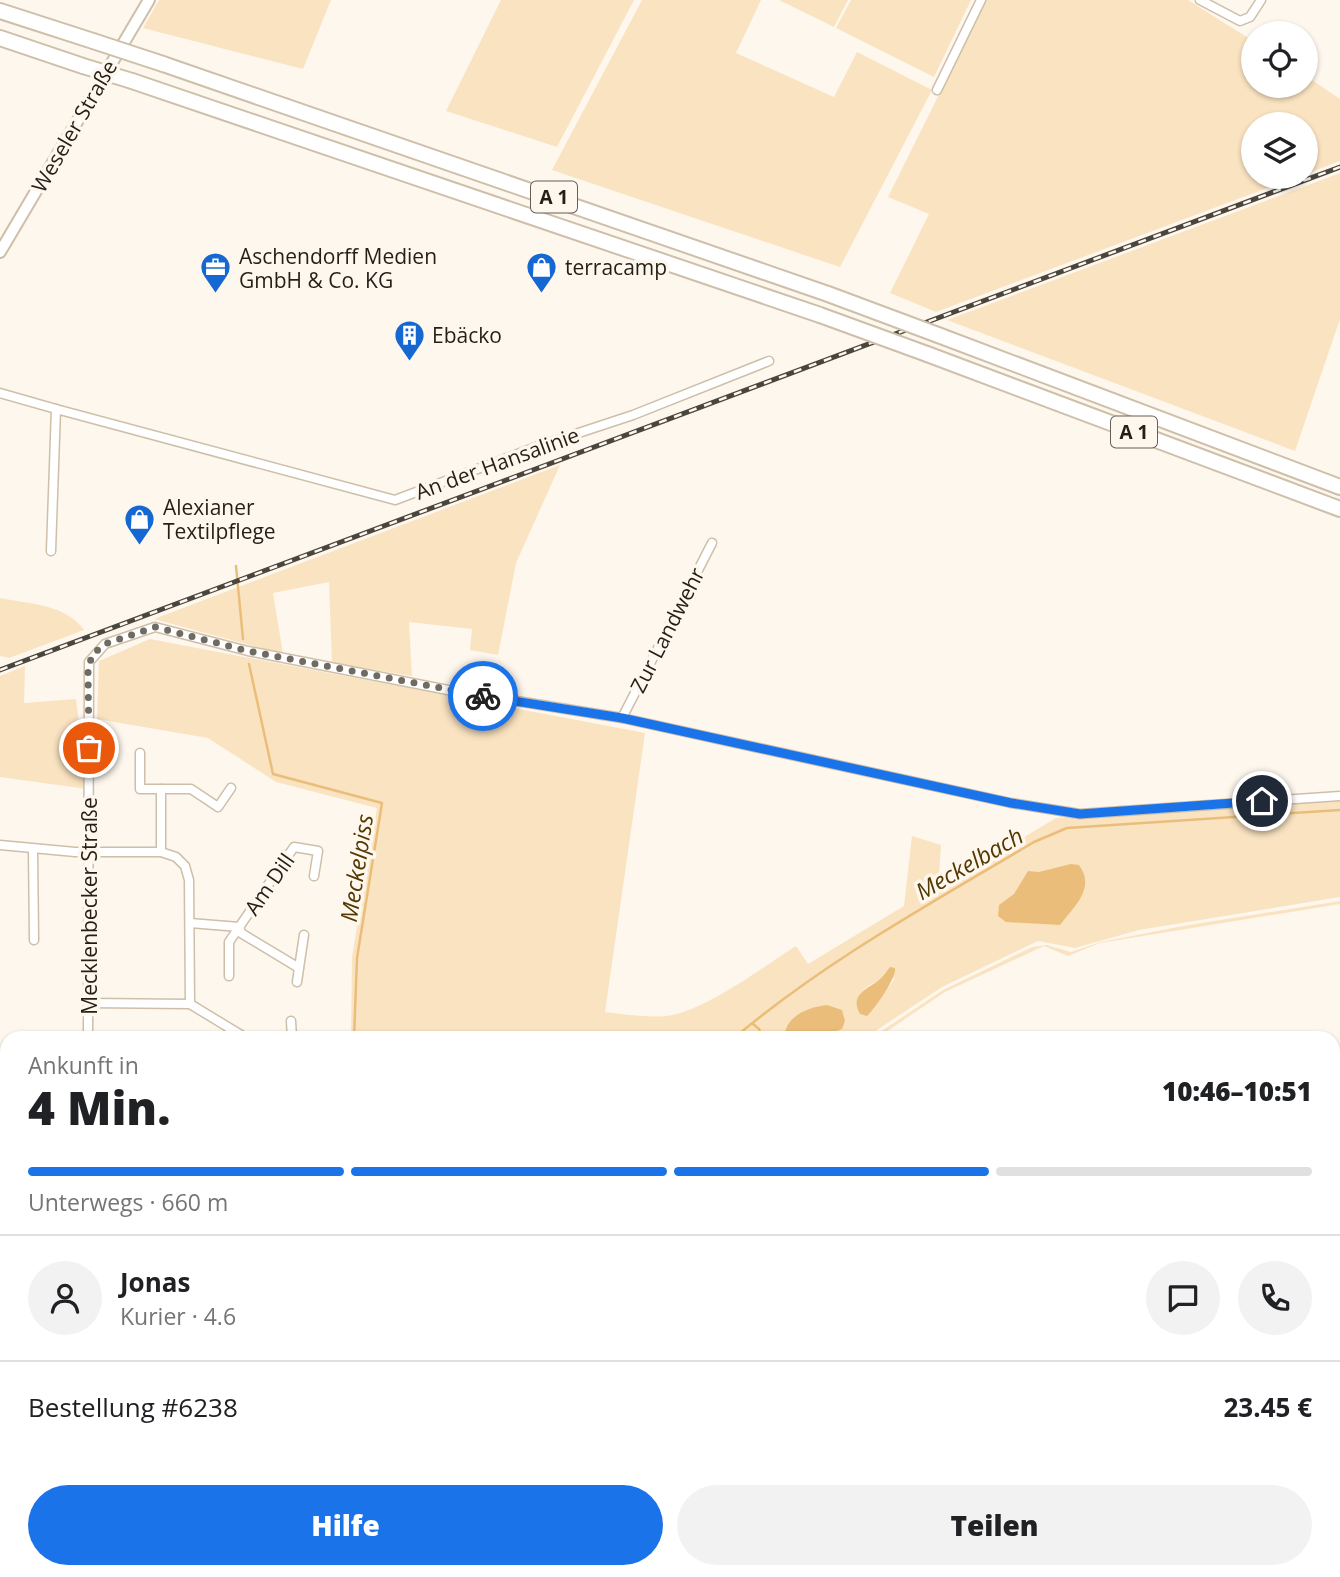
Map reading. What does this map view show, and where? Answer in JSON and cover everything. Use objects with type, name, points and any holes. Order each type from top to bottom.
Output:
[{"type":"highway","name":"A 1","points":[[0,11],[163,64],[828,294],[1340,487]]},
{"type":"highway","name":"A 1","points":[[0,38],[820,315],[1340,509]]},
{"type":"main road","name":"Weseler Straße","points":[[0,253],[149,0]]},
{"type":"street","points":[[937,90],[981,0]]},
{"type":"street","points":[[1200,0],[1240,21],[1250,17],[1261,0]]},
{"type":"street","name":"An der Hansalinie","points":[[0,393],[395,500],[536,447],[633,415],[769,361]]},
{"type":"street","points":[[51,551],[56,409]]},
{"type":"street","name":"Zur Landwehr","points":[[622,718],[712,543]]},
{"type":"street","name":"Zur Landwehr","points":[[97,650],[155,627],[278,657],[448,690],[622,718],[997,801],[1080,814],[1340,796]]},
{"type":"street","name":"Mecklenbecker Straße","points":[[88,1031],[88,670],[97,650]]},
{"type":"street","points":[[140,753],[140,789],[191,789],[218,807],[231,788]]},
{"type":"street","points":[[161,852],[162,789]]},
{"type":"street","points":[[0,845],[90,852],[161,852],[176,857],[185,866],[189,880],[190,1004]]},
{"type":"street","name":"Am Dill","points":[[229,976],[229,942],[294,847],[318,851],[314,876]]},
{"type":"street","points":[[33,849],[34,940]]},
{"type":"street","name":"Am Dill","points":[[190,923],[239,927]]},
{"type":"street","name":"Am Dill","points":[[239,927],[241,933],[299,968]]},
{"type":"street","points":[[297,982],[304,934]]},
{"type":"street","points":[[88,1003],[190,1004],[234,1031]]},
{"type":"street","points":[[291,1021],[292,1031]]},
{"type":"shaded area","points":[[159,0],[331,0],[303,69],[143,28]]},
{"type":"shaded area","points":[[501,0],[634,0],[557,147],[446,111]]},
{"type":"shaded area","points":[[642,0],[761,0],[736,53],[834,97],[857,52],[932,90],[840,267],[552,170]]},
{"type":"shaded area","points":[[779,0],[848,0],[834,27]]},
{"type":"shaded area","points":[[851,0],[971,0],[934,77],[836,28]]},
{"type":"shaded area","points":[[986,0],[1188,0],[1241,33],[1241,98],[1318,98],[1318,84],[1340,99],[1340,161],[1318,169],[1318,112],[1241,112],[1241,189],[1265,189],[936,312],[890,293],[929,214],[888,197]]},
{"type":"shaded area","points":[[1340,173],[1340,319],[1295,451],[947,320],[1297,189],[1318,189],[1318,181]]},
{"type":"shaded area","points":[[560,465],[516,563],[498,655],[470,650],[472,629],[409,622],[412,676],[332,663],[329,582],[273,593],[283,654],[154,619]]},
{"type":"shaded area","points":[[0,598],[57,610],[76,621],[84,630],[9,658],[0,656]]},
{"type":"shaded area","points":[[150,639],[645,733],[605,1012],[651,1016],[681,1013],[715,998],[796,946],[808,964],[904,906],[912,836],[941,845],[938,889],[1056,818],[1340,799],[1340,897],[1139,930],[1075,948],[1038,941],[942,987],[876,1031],[837,1031],[842,1029],[827,1005],[799,1014],[788,1024],[785,1031],[351,1031],[352,957],[377,808],[276,782],[208,738],[97,719],[99,661]],"holes":[[[895,978],[872,1011],[858,998],[874,983]]]},
{"type":"shaded area","points":[[25,666],[24,703],[76,699],[87,789],[0,777],[0,676]]},
{"type":"shaded area","points":[[1071,864],[1079,865],[1084,873],[1084,889],[1077,904],[1060,925],[1006,922],[998,916],[999,905],[1014,894],[1028,871],[1039,872]]},
{"type":"shaded area","points":[[1340,901],[1340,904],[1100,943],[1068,956],[1044,946],[945,992],[887,1031],[882,1031],[943,990],[1032,947],[1047,945],[1071,952],[1101,942]]},
{"type":"shaded area","points":[[890,967],[895,968],[895,972],[885,993],[867,1016],[860,1014],[857,1007],[858,997]]},
{"type":"shaded area","points":[[827,1005],[842,1010],[845,1021],[842,1029],[785,1031],[793,1018],[812,1008]]},
{"type":"waterway","name":"Meckelpiss","points":[[236,566],[243,639]]},
{"type":"waterway","name":"Meckelpiss","points":[[249,664],[273,774],[382,803],[357,958],[354,1031]]},
{"type":"waterway","name":"Meckelbach","points":[[743,1031],[805,983],[880,934],[1034,842],[1067,828],[1340,810]]},
{"type":"waterway","points":[[753,1024],[760,1031]]},
{"type":"railway","points":[[0,670],[1340,167]]},
{"type":"way so far","points":[[89,748],[88,670],[92,655],[105,644],[155,627],[248,651],[483,696]]},
{"type":"place","name":"terracamp","points":[[542,294]]},
{"type":"place","name":"Aschendorff Medien GmbH & Co. KG","points":[[216,295]]},
{"type":"place","name":"Ebäcko","points":[[409,362]]},
{"type":"place","name":"Alexianer Textilpflege","points":[[140,546]]},
{"type":"route","points":[[483,696],[622,718],[1011,803],[1080,814],[1262,801]]}]
